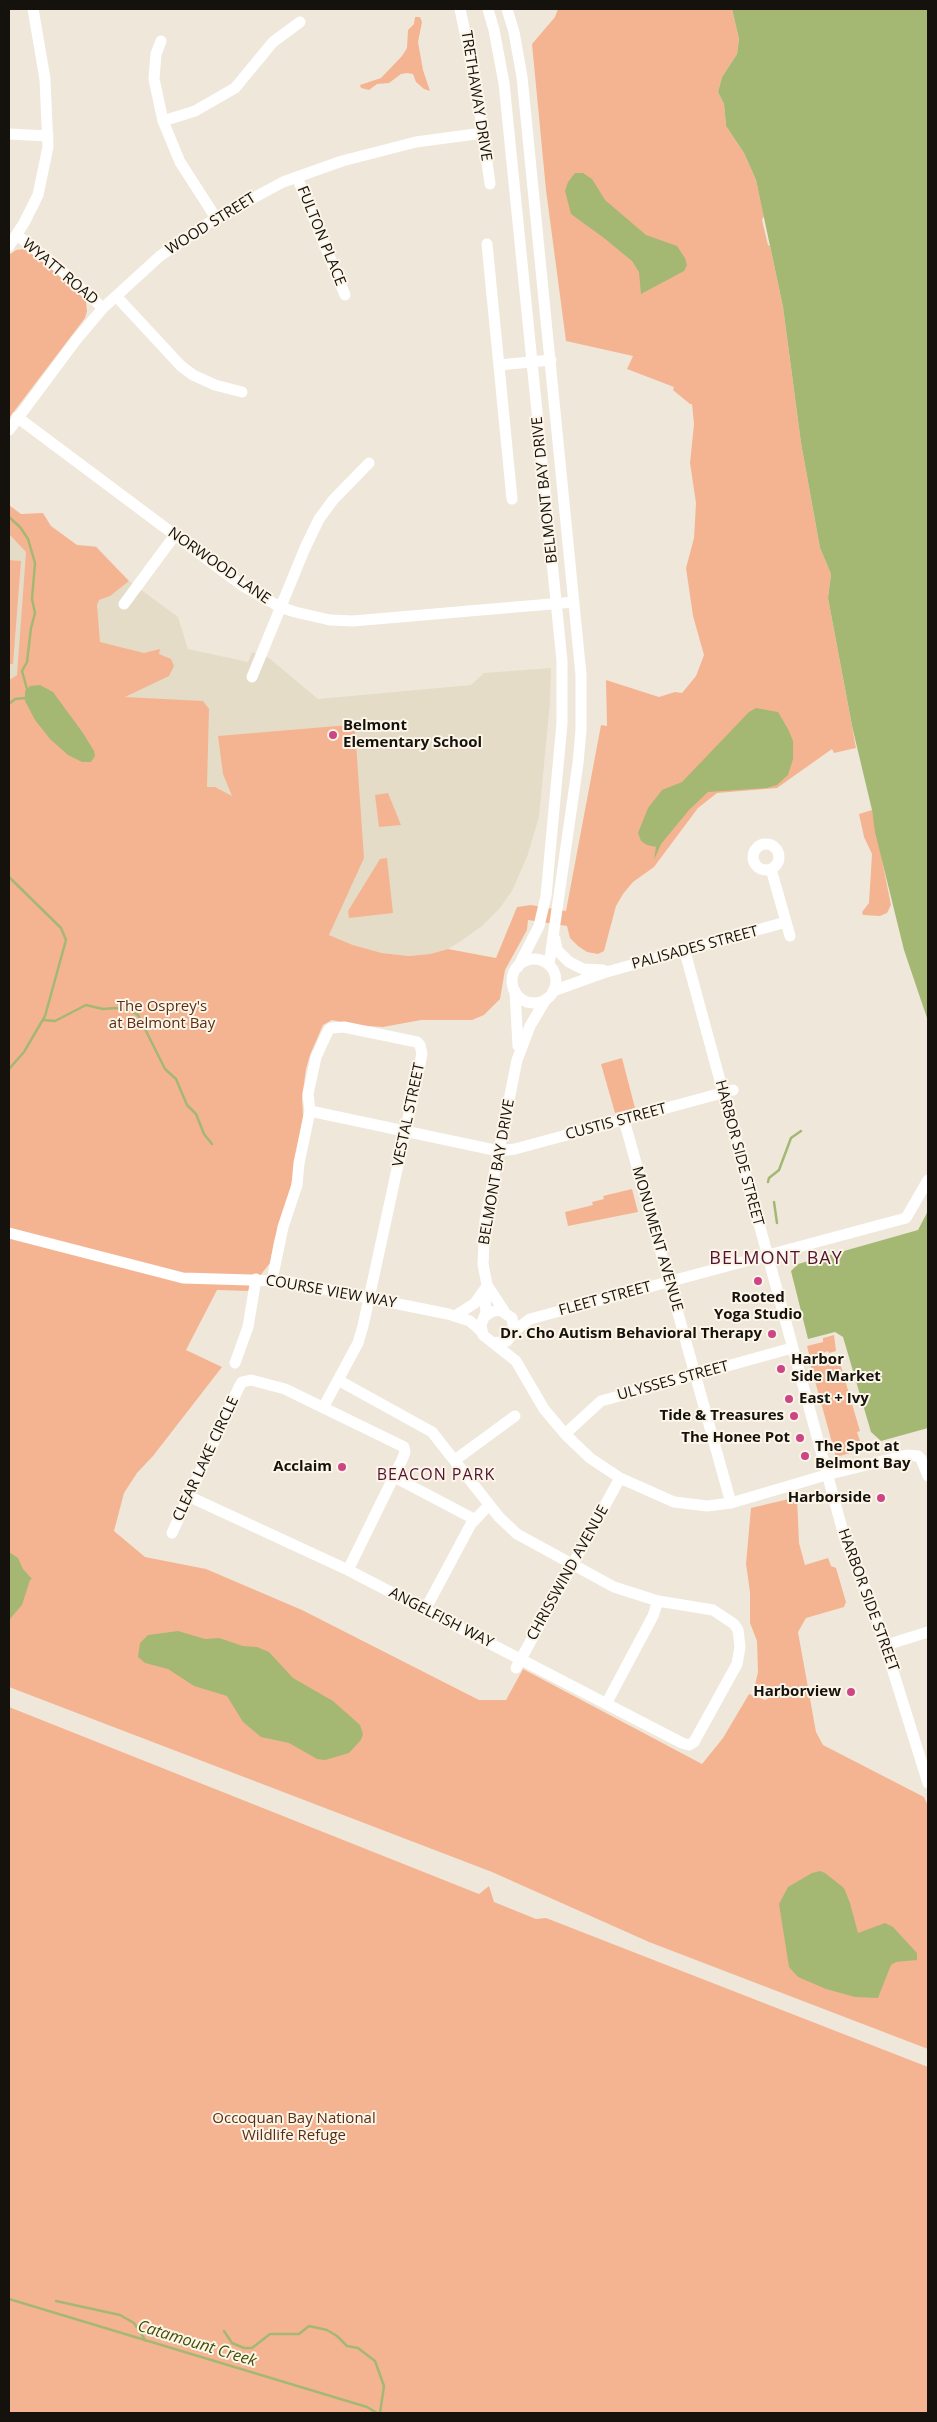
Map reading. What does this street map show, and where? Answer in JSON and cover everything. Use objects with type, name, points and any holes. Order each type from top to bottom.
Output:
[{"type":"street","points":[[9,246],[32,210],[41,185],[48,136],[45,79],[33,9]]},
{"type":"street","name":"TRETHAWAY DRIVE","points":[[460,9],[472,58],[490,184]]},
{"type":"street","name":"BELMONT BAY DRIVE","points":[[488,9],[504,84],[557,604],[563,696],[547,888],[539,926],[513,976],[518,1036],[517,1060],[483,1236],[483,1264],[487,1285],[485,1316],[481,1325],[482,1332],[488,1340],[516,1361],[544,1409],[565,1434],[590,1458],[620,1478],[674,1502],[700,1506],[731,1503],[826,1475],[907,1455],[918,1456],[928,1476]]},
{"type":"street","name":"BELMONT BAY DRIVE","points":[[507,9],[514,32],[522,77],[581,675],[581,730],[550,967],[556,982],[530,1026],[517,1060]]},
{"type":"street","points":[[163,121],[195,111],[235,88],[273,42],[300,22]]},
{"type":"street","points":[[161,41],[156,54],[154,79],[163,121],[180,162],[216,218]]},
{"type":"street","name":"WOOD STREET","points":[[9,430],[76,340],[103,308],[160,256],[216,218],[259,194],[297,177],[385,148],[483,133]]},
{"type":"street","points":[[9,134],[48,136]]},
{"type":"street","name":"FULTON PLACE","points":[[297,177],[345,295]]},
{"type":"street","name":"WYATT ROAD","points":[[17,235],[54,264],[103,308]]},
{"type":"street","points":[[487,244],[512,499]]},
{"type":"street","points":[[116,296],[182,366],[193,375],[215,385],[242,392]]},
{"type":"street","points":[[499,364],[551,360]]},
{"type":"street","name":"NORWOOD LANE","points":[[17,418],[243,586],[280,608],[310,617],[353,621],[574,602]]},
{"type":"street","points":[[252,677],[319,519],[333,500],[369,463]]},
{"type":"street","points":[[124,604],[174,535]]},
{"type":"street","points":[[771,869],[790,936]]},
{"type":"street","name":"PALISADES STREET","points":[[550,995],[606,972],[685,952],[786,922]]},
{"type":"street","points":[[555,929],[557,950],[569,962],[582,969],[606,972]]},
{"type":"street","name":"HARBOR SIDE STREET","points":[[685,952],[728,1091],[767,1256],[826,1475],[846,1543],[872,1604],[886,1645],[928,1783]]},
{"type":"street","points":[[518,967],[524,961],[533,959],[550,967]]},
{"type":"street","name":"PALISADES STREET","points":[[550,967],[582,973],[606,972]]},
{"type":"street","points":[[515,991],[521,998],[529,1002],[538,1002],[550,995]]},
{"type":"street","name":"VESTAL STREET","points":[[272,1280],[282,1227],[297,1185],[300,1156],[310,1111],[308,1094],[316,1057],[325,1036],[331,1028],[344,1027],[410,1040],[417,1042],[422,1049],[369,1298]]},
{"type":"street","name":"CUSTIS STREET","points":[[499,1151],[515,1149],[728,1091]]},
{"type":"street","points":[[310,1111],[499,1151]]},
{"type":"street","name":"MONUMENT AVENUE","points":[[624,1120],[731,1503]]},
{"type":"street","name":"FLEET STREET","points":[[513,1334],[530,1319],[906,1218],[928,1180]]},
{"type":"street","name":"COURSE VIEW WAY","points":[[9,1233],[183,1278],[272,1280],[453,1314],[485,1316]]},
{"type":"street","points":[[235,1363],[248,1328],[256,1279]]},
{"type":"street","points":[[453,1314],[475,1303],[487,1285]]},
{"type":"street","name":"BELMONT BAY DRIVE","points":[[487,1285],[515,1325],[513,1334],[516,1361]]},
{"type":"street","points":[[324,1406],[358,1343],[369,1298]]},
{"type":"street","points":[[485,1316],[493,1311],[507,1313]]},
{"type":"street","name":"FLEET STREET","points":[[507,1313],[530,1319]]},
{"type":"street","name":"COURSE VIEW WAY","points":[[453,1314],[472,1322],[482,1332]]},
{"type":"street","points":[[494,1343],[504,1343],[513,1334]]},
{"type":"street","name":"ULYSSES STREET","points":[[565,1434],[601,1401],[792,1348]]},
{"type":"street","name":"CLEAR LAKE CIRCLE","points":[[172,1533],[242,1382],[251,1380],[285,1389],[324,1406],[404,1446],[405,1452],[394,1477],[348,1570]]},
{"type":"street","points":[[338,1380],[428,1428],[511,1530],[608,1585],[658,1601],[653,1616],[606,1704]]},
{"type":"street","points":[[455,1460],[515,1416]]},
{"type":"street","points":[[394,1477],[474,1519]]},
{"type":"street","name":"CHRISSWIND AVENUE","points":[[518,1664],[620,1478]]},
{"type":"street","name":"ANGELFISH WAY","points":[[188,1496],[348,1570],[425,1610],[518,1664],[606,1704],[682,1743],[691,1745],[696,1740],[737,1664],[740,1648],[738,1630],[730,1620],[713,1610],[658,1601]]},
{"type":"street","points":[[425,1610],[474,1519],[489,1505]]},
{"type":"street","points":[[886,1645],[928,1632]]},
{"type":"shaded area","points":[[732,9],[928,9],[928,1021],[904,950],[875,832],[872,810],[852,726],[828,598],[831,574],[820,548],[801,443],[783,307],[756,180],[744,153],[726,126],[724,104],[718,92],[722,77],[737,54],[739,39]]},
{"type":"shaded area","points":[[575,173],[583,173],[592,179],[605,200],[646,235],[677,246],[687,265],[684,271],[641,294],[639,272],[632,261],[571,214],[565,191],[568,182]]},
{"type":"shaded area","name":"Belmont Elementary School","points":[[9,512],[44,542],[96,546],[129,581],[178,617],[188,649],[248,662],[252,652],[269,658],[318,699],[471,685],[484,673],[551,668],[550,702],[539,817],[527,857],[512,891],[499,909],[482,926],[461,941],[448,949],[430,954],[409,956],[382,953],[353,945],[329,935],[33,665],[9,680]]},
{"type":"shaded area","points":[[40,685],[53,692],[83,733],[94,751],[95,756],[91,762],[82,762],[68,755],[50,739],[35,720],[25,701],[25,691],[30,686]]},
{"type":"shaded area","points":[[756,708],[778,712],[788,729],[793,741],[793,759],[788,775],[777,785],[767,788],[708,792],[689,810],[661,844],[654,860],[656,847],[641,841],[638,833],[648,808],[662,790],[682,782],[749,712]]},
{"type":"shaded area","points":[[928,1211],[928,1428],[881,1441],[871,1432],[843,1337],[835,1332],[808,1339],[791,1271],[798,1264],[918,1230]]},
{"type":"shaded area","points":[[9,1552],[18,1558],[23,1569],[32,1579],[30,1580],[22,1605],[9,1620]]},
{"type":"shaded area","points":[[178,1631],[205,1639],[219,1638],[243,1646],[257,1647],[269,1652],[293,1678],[333,1701],[360,1725],[363,1734],[361,1740],[349,1753],[325,1760],[317,1759],[289,1743],[261,1737],[243,1722],[227,1696],[194,1686],[168,1669],[145,1663],[138,1657],[140,1643],[148,1635]]},
{"type":"shaded area","points":[[820,1871],[844,1888],[858,1933],[885,1923],[893,1927],[917,1953],[917,1960],[896,1962],[891,1965],[878,1998],[855,1997],[826,1989],[798,1977],[789,1967],[779,1904],[788,1887],[812,1873]]},
{"type":"green space","name":"The Osprey's at Belmont Bay","points":[[558,9],[732,9],[739,39],[737,54],[722,77],[718,92],[724,104],[726,126],[744,153],[756,180],[764,216],[762,220],[768,245],[770,246],[783,307],[801,443],[820,548],[831,574],[828,598],[856,748],[834,753],[832,749],[777,788],[717,793],[698,808],[654,867],[633,882],[623,894],[616,906],[604,951],[598,954],[587,952],[578,946],[570,938],[567,926],[528,920],[527,930],[505,970],[500,999],[484,1015],[472,1020],[421,1020],[383,1027],[355,1025],[332,1020],[323,1025],[306,1069],[302,1098],[303,1116],[290,1192],[274,1241],[270,1263],[248,1291],[217,1290],[186,1350],[222,1367],[153,1456],[137,1473],[124,1493],[114,1531],[145,1557],[206,1569],[302,1610],[479,1700],[506,1700],[523,1669],[702,1764],[723,1738],[749,1694],[765,1700],[771,1697],[771,1692],[755,1685],[758,1672],[757,1641],[750,1623],[750,1592],[746,1564],[751,1508],[797,1497],[799,1543],[805,1565],[828,1558],[831,1566],[836,1568],[846,1602],[844,1607],[806,1618],[798,1632],[816,1732],[823,1745],[924,1797],[928,1806],[928,2049],[649,1942],[492,1872],[9,1687],[9,680],[17,675],[26,552],[9,534],[9,505],[21,514],[43,513],[51,526],[77,545],[96,547],[129,581],[110,596],[99,600],[97,605],[100,642],[144,653],[160,649],[159,654],[171,659],[174,666],[169,676],[125,697],[203,701],[209,709],[207,787],[215,787],[232,796],[223,774],[218,736],[349,725],[355,729],[364,858],[329,935],[353,945],[382,953],[409,956],[430,954],[448,949],[496,958],[517,907],[531,905],[566,911],[601,725],[607,726],[606,680],[659,697],[675,692],[682,693],[696,676],[704,655],[693,616],[686,568],[694,538],[696,503],[690,463],[694,424],[692,404],[673,390],[674,387],[627,369],[633,356],[566,341],[546,190],[532,44],[555,17]]},
{"type":"green space","points":[[415,17],[420,17],[422,22],[418,42],[423,70],[430,91],[424,89],[416,82],[413,74],[407,73],[401,74],[389,83],[377,84],[369,90],[361,88],[360,85],[381,78],[402,56],[407,48],[408,30],[414,24]]},
{"type":"green space","points":[[24,249],[49,266],[83,297],[86,302],[87,311],[85,318],[9,418],[9,255],[16,250]]},
{"type":"green space","points":[[9,560],[21,561],[13,664],[9,664]]},
{"type":"green space","points":[[388,793],[401,825],[379,827],[375,795]]},
{"type":"green space","points":[[872,810],[891,905],[887,913],[880,916],[863,915],[862,912],[869,903],[872,854],[864,837],[859,814]]},
{"type":"green space","points":[[387,858],[393,913],[349,918],[348,911],[380,859]]},
{"type":"green space","points":[[622,1058],[635,1108],[615,1113],[601,1064]]},
{"type":"green space","points":[[632,1189],[638,1212],[568,1226],[565,1212],[593,1205],[592,1202],[604,1199],[603,1196]]},
{"type":"green space","points":[[834,1335],[836,1351],[829,1353],[828,1351],[810,1358],[807,1346],[823,1342],[823,1338]]},
{"type":"green space","points":[[838,1356],[860,1431],[857,1432],[860,1441],[863,1441],[865,1449],[836,1457],[810,1363],[815,1362],[816,1365]]},
{"type":"green space","name":"Occoquan Bay National Wildlife Refuge","points":[[9,1707],[479,1894],[489,1886],[494,1902],[536,1919],[546,1918],[928,2067],[928,2413],[9,2413]]},
{"type":"waterway","points":[[9,517],[20,527],[28,539],[35,563],[32,599],[35,613],[31,628],[27,662],[22,671],[27,689]]},
{"type":"waterway","name":"Catamount Creek","points":[[9,704],[15,699],[25,698]]},
{"type":"waterway","name":"Catamount Creek","points":[[9,877],[61,928],[66,940],[45,1016],[24,1052],[9,1069]]},
{"type":"waterway","points":[[43,1020],[55,1021],[86,1005],[103,1009],[116,1008],[131,1011],[138,1015],[165,1069],[176,1079],[187,1105],[196,1114],[204,1134],[212,1144]]},
{"type":"waterway","points":[[768,1182],[769,1178],[779,1170],[791,1138],[801,1131]]},
{"type":"waterway","points":[[774,1202],[777,1223]]},
{"type":"waterway","name":"Catamount Creek","points":[[9,2299],[367,2407],[377,2413]]},
{"type":"waterway","points":[[56,2301],[120,2315],[134,2323],[146,2341]]},
{"type":"waterway","points":[[224,2331],[232,2343],[244,2348],[252,2348],[270,2334],[299,2334],[309,2326],[327,2330],[337,2336],[347,2346],[358,2348],[375,2361],[384,2386],[380,2413]]},
{"type":"place","name":"Belmont Elementary School","points":[[333,735]]},
{"type":"place","name":"Rooted Yoga Studio","points":[[758,1281]]},
{"type":"place","name":"Dr. Cho Autism Behavioral Therapy","points":[[772,1334]]},
{"type":"place","name":"Harbor Side Market","points":[[781,1369]]},
{"type":"place","name":"East + Ivy","points":[[789,1399]]},
{"type":"place","name":"Tide & Treasures","points":[[794,1416]]},
{"type":"place","name":"The Honee Pot","points":[[800,1438]]},
{"type":"place","name":"The Spot at Belmont Bay","points":[[805,1456]]},
{"type":"place","name":"Acclaim","points":[[342,1467]]},
{"type":"place","name":"Harborside","points":[[881,1498]]},
{"type":"place","name":"Harborview","points":[[851,1692]]},
{"type":"district","name":"BELMONT BAY","points":[[776,1259]]},
{"type":"district","name":"BEACON PARK","points":[[436,1475]]}]
